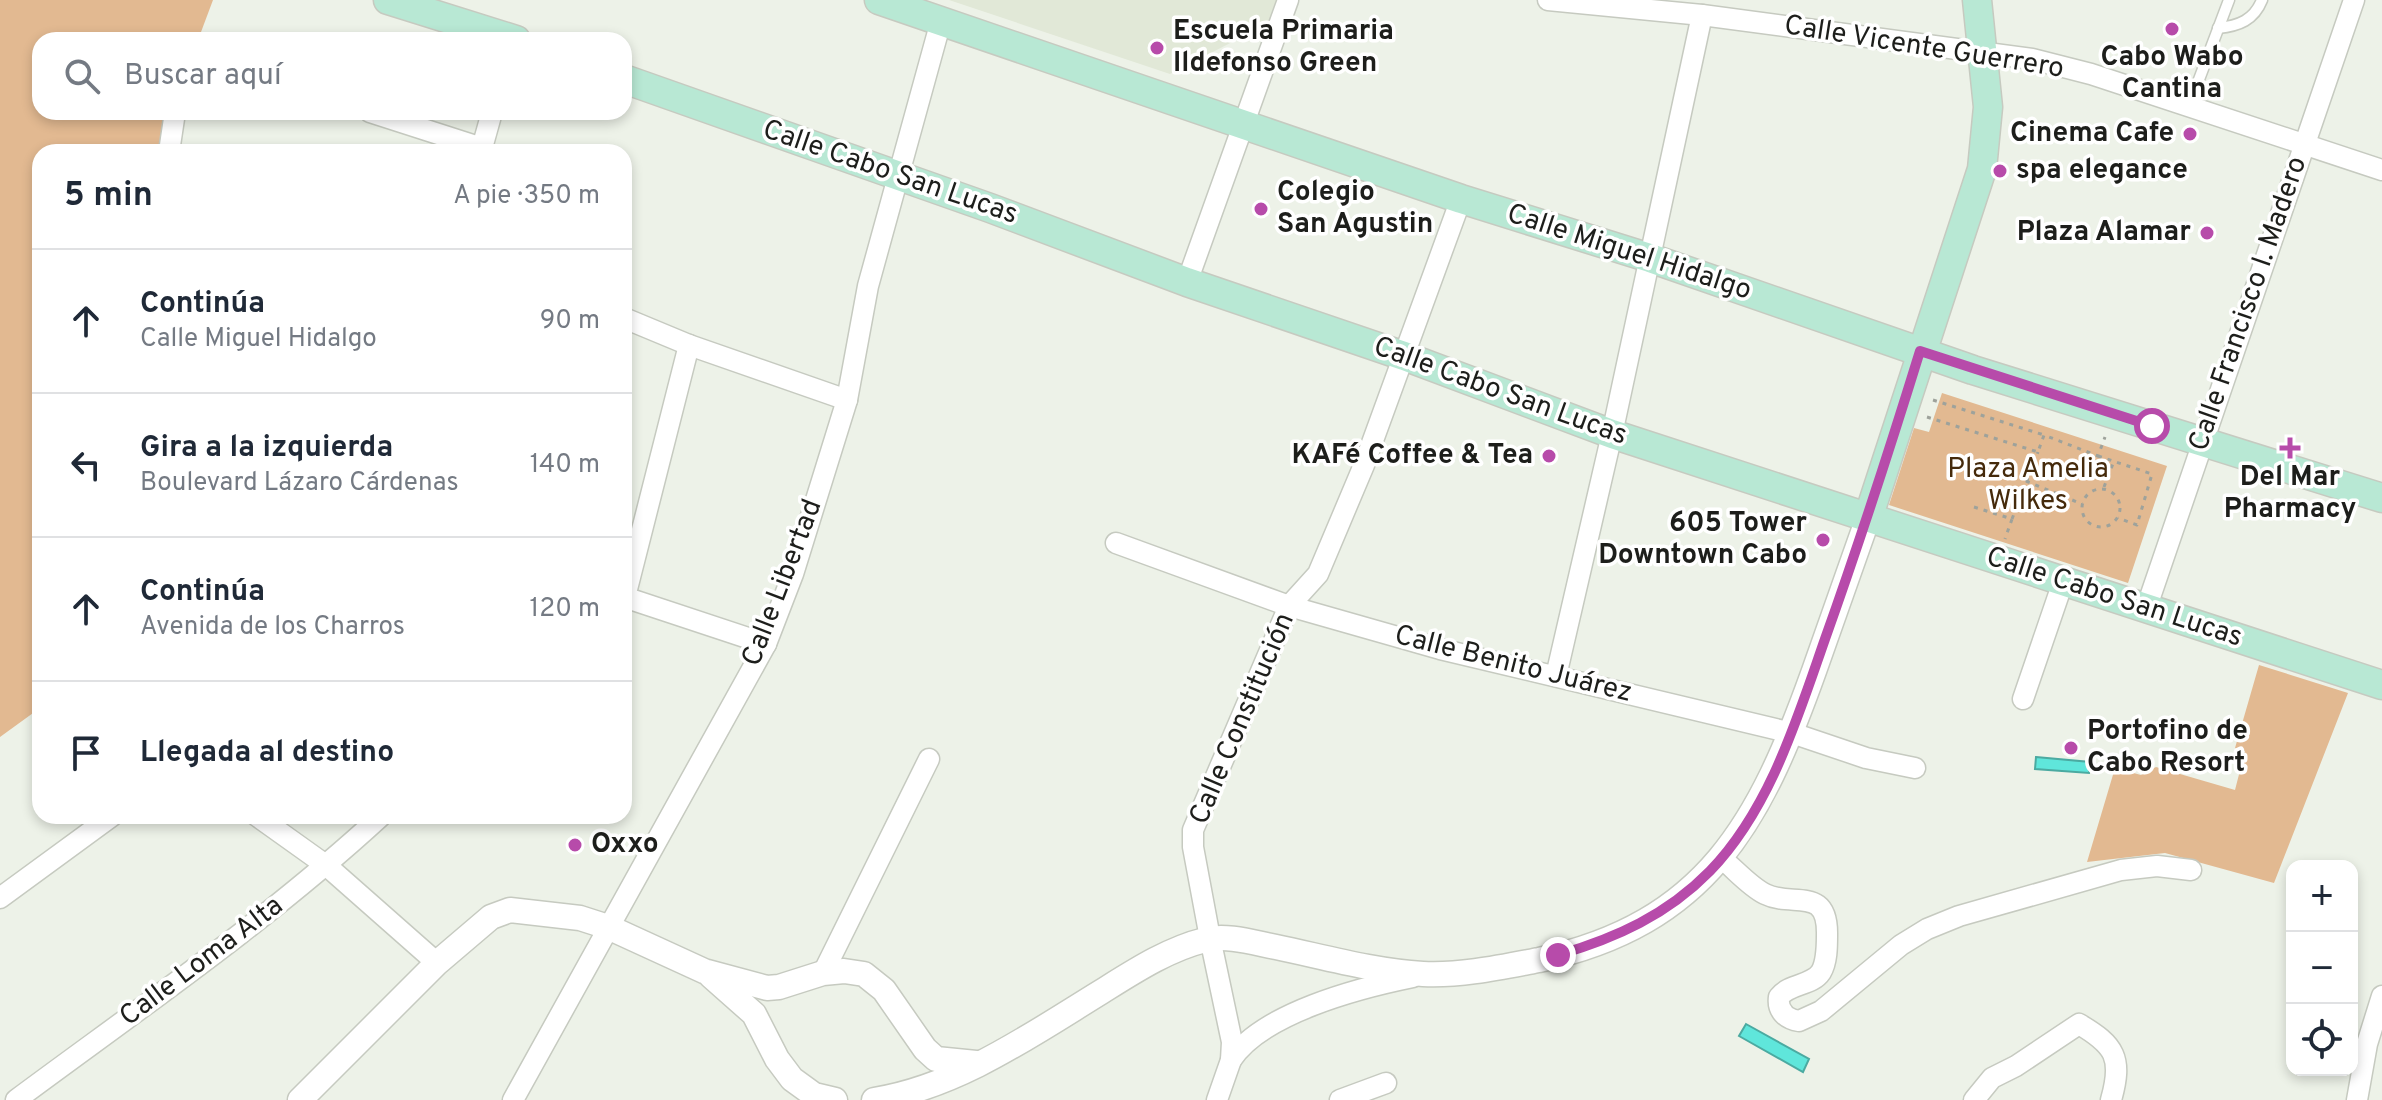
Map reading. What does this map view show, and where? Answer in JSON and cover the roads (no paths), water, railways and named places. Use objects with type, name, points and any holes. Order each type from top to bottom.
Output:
[{"type":"main road","points":[[388,0],[438,8],[495,32]]},
{"type":"main road","name":"Calle Miguel Hidalgo","points":[[879,0],[2025,387],[2382,498]]},
{"type":"main road","points":[[1868,518],[1920,351],[1982,169],[1988,107],[1977,0]]},
{"type":"main road","name":"Calle Cabo San Lucas","points":[[632,82],[1005,213],[1187,282],[1404,356],[1612,434],[2382,685]]},
{"type":"street","points":[[1187,282],[1288,0]]},
{"type":"street","name":"Calle Vicente Guerrero","points":[[1548,0],[1702,15],[2032,59],[2091,74],[2382,170]]},
{"type":"street","name":"Calle Francisco I. Madero","points":[[2146,609],[2354,0]]},
{"type":"street","points":[[1556,676],[1612,434],[1702,15]]},
{"type":"street","name":"Calle Libertad","points":[[513,1100],[766,644],[793,574],[847,400],[868,286],[941,21]]},
{"type":"street","points":[[170,144],[174,120]]},
{"type":"street","points":[[394,120],[466,144]]},
{"type":"street","points":[[485,144],[490,120]]},
{"type":"street","name":"Calle Constitución","points":[[1231,1060],[1232,1042],[1193,847],[1193,830],[1289,606],[1318,574],[1364,465],[1461,199]]},
{"type":"street","points":[[632,321],[689,345],[847,400]]},
{"type":"street","points":[[632,566],[689,345]]},
{"type":"street","points":[[1217,1100],[1231,1060],[1254,1036],[1280,1019],[1379,984],[1426,974],[1536,960],[1590,946],[1623,933],[1671,905],[1693,887],[1721,858],[1759,802],[1792,733],[1868,518]]},
{"type":"street","name":"Calle Benito Juárez","points":[[1116,543],[1289,606],[1440,649],[1792,733],[1866,758],[1915,768]]},
{"type":"street","points":[[2023,699],[2063,582]]},
{"type":"street","points":[[632,600],[766,644]]},
{"type":"street","points":[[823,973],[929,759]]},
{"type":"street","points":[[0,898],[101,824]]},
{"type":"street","points":[[268,824],[327,866],[437,963]]},
{"type":"street","name":"Calle Loma Alta","points":[[16,1100],[272,910],[372,824]]},
{"type":"street","points":[[1721,858],[1764,894],[1806,899],[1825,913],[1827,948],[1822,970],[1815,978],[1791,987],[1779,997],[1779,1007],[1783,1013],[1799,1021],[1821,1011],[1901,945],[1927,929],[1959,916],[2121,870],[2157,866],[2191,870]]},
{"type":"street","points":[[300,1100],[437,963],[491,917],[510,910],[580,918],[608,927],[704,971],[767,988],[823,973],[844,971],[864,974],[884,990],[925,1049],[936,1059],[978,1063]]},
{"type":"street","points":[[874,1100],[942,1082],[1017,1045],[1161,957],[1210,938],[1248,942],[1392,971],[1426,974]]},
{"type":"street","points":[[704,971],[754,1014],[777,1059],[792,1079],[814,1095],[835,1100]]},
{"type":"street","points":[[2357,1100],[2367,1044],[2382,996]]},
{"type":"street","points":[[1974,1100],[1992,1078],[2016,1066],[2079,1024],[2105,1039],[2118,1071],[2111,1100]]},
{"type":"street","points":[[1340,1100],[1386,1083]]},
{"type":"lane","points":[[2189,106],[2229,0]]},
{"type":"lane","points":[[2218,28],[2239,26],[2259,9],[2262,0]]},
{"type":"water","points":[[2036,757],[2090,762],[2089,773],[2035,769]]},
{"type":"water","points":[[1746,1024],[1809,1059],[1803,1072],[1739,1036]]},
{"type":"place","name":"Cabo Wabo Cantina","points":[[2172,29]]},
{"type":"place","name":"Escuela Primaria Ildefonso Green","points":[[1157,48]]},
{"type":"place","name":"Cinema Cafe","points":[[2190,134]]},
{"type":"place","name":"spa elegance","points":[[2000,171]]},
{"type":"place","name":"Colegio San Agustin","points":[[1261,209]]},
{"type":"place","name":"Plaza Alamar","points":[[2207,233]]},
{"type":"place","name":"Del Mar Pharmacy","points":[[2290,448]]},
{"type":"place","name":"KAFé Coffee & Tea","points":[[1549,456]]},
{"type":"place","name":"605 Tower Downtown Cabo","points":[[1823,540]]},
{"type":"place","name":"Portofino de Cabo Resort","points":[[2071,748]]},
{"type":"place","name":"Oxxo","points":[[575,845]]},
{"type":"park label","name":"Plaza Amelia Wilkes","points":[[2028,486]]}]
